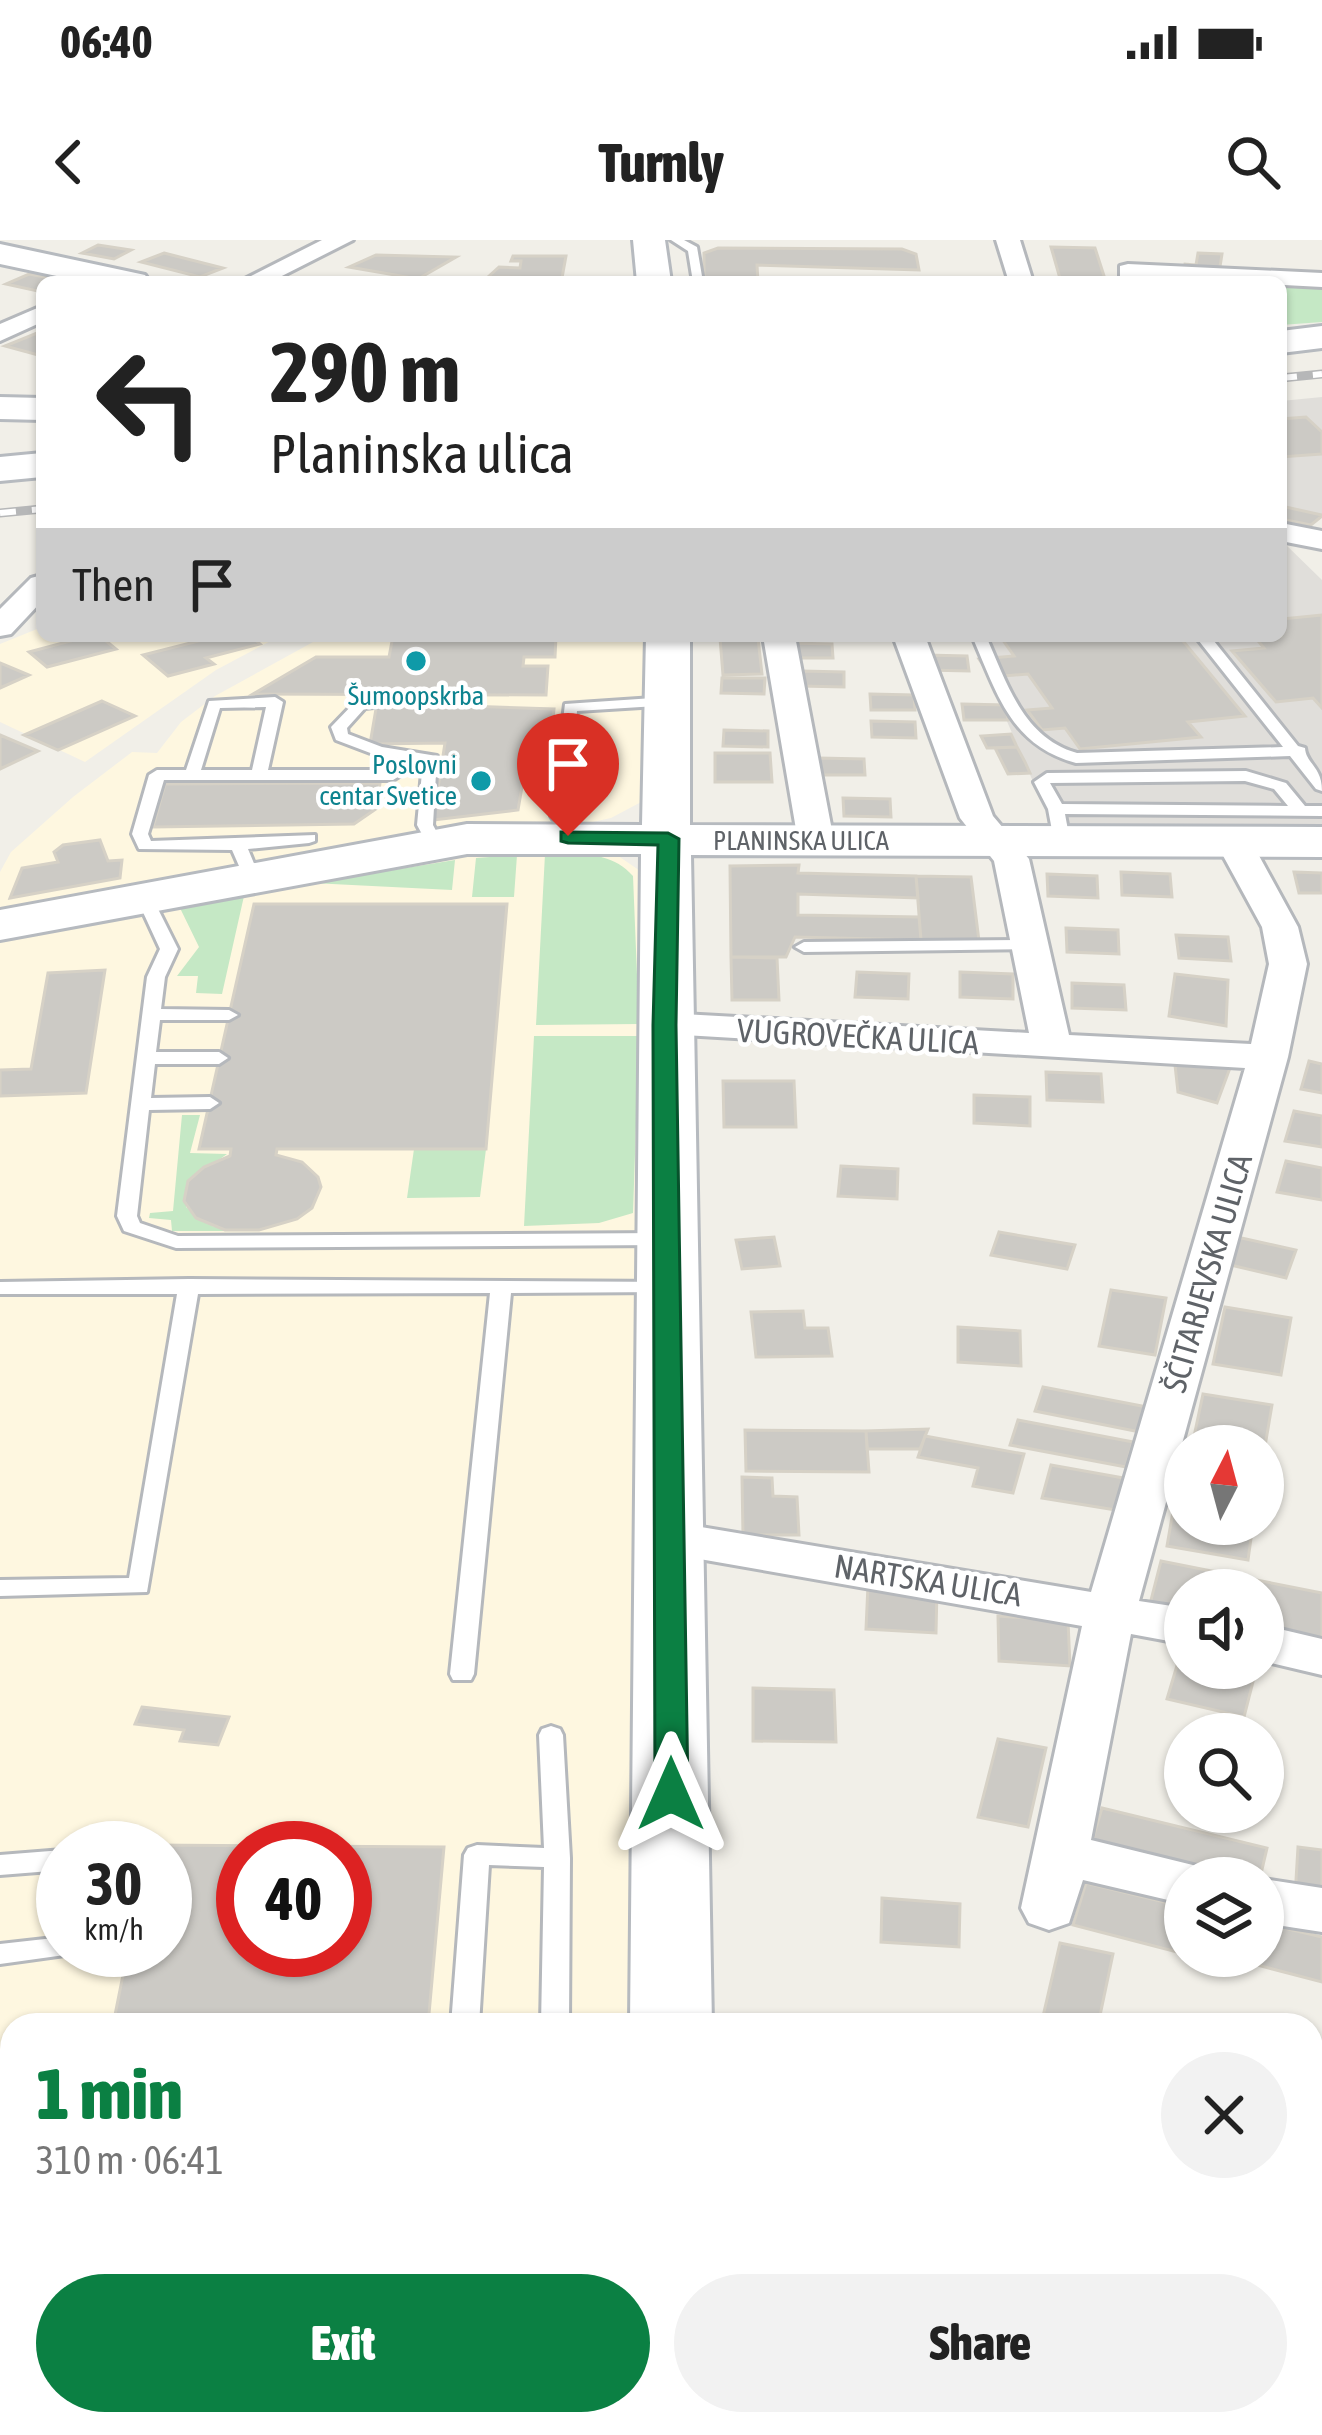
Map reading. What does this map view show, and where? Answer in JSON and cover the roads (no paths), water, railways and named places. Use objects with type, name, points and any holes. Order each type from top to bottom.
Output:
[{"type":"street","points":[[264,276],[341,240]]},
{"type":"street","points":[[649,240],[653,276]]},
{"type":"street","points":[[1008,240],[1019,276]]},
{"type":"street","points":[[0,254],[98,276]]},
{"type":"street","points":[[1220,276],[1252,268],[1322,280]]},
{"type":"street","points":[[1128,272],[1174,276]]},
{"type":"street","points":[[0,333],[36,316]]},
{"type":"street","points":[[1287,341],[1322,338]]},
{"type":"street","points":[[0,408],[36,409]]},
{"type":"street","points":[[0,469],[36,466]]},
{"type":"street","points":[[1287,533],[1322,540]]},
{"type":"street","points":[[0,627],[36,598]]},
{"type":"street","points":[[780,642],[816,841]]},
{"type":"street","points":[[911,642],[977,818],[1011,859],[1052,1047]]},
{"type":"street","points":[[668,671],[664,1025],[671,2013]]},
{"type":"street","name":"PLANINSKA ULICA","points":[[0,925],[144,897],[245,861],[536,836],[994,842],[1059,825],[1233,841],[1311,826]]},
{"type":"street","name":"ŠČITARJEVSKA ULICA","points":[[1048,1908],[1111,1609],[1268,1057],[1288,964],[1280,927],[1233,841]]},
{"type":"street","name":"VUGROVEČKA ULICA","points":[[664,1025],[1268,1057]]},
{"type":"street","name":"NARTSKA ULICA","points":[[670,1538],[1164,1621]]},
{"type":"street","points":[[1284,1648],[1322,1657]]},
{"type":"street","points":[[1062,1854],[1164,1878]]},
{"type":"street","points":[[1284,1904],[1322,1910]]},
{"type":"lane","points":[[676,240],[693,249],[697,276]]},
{"type":"lane","points":[[982,642],[1025,730],[1044,750],[1076,758],[1299,751]]},
{"type":"lane","points":[[1207,642],[1299,751],[1322,786]]},
{"type":"lane","points":[[619,702],[668,671]]},
{"type":"lane","points":[[559,816],[567,712],[577,704],[619,702],[668,671]]},
{"type":"lane","points":[[412,699],[362,704],[339,727],[341,736],[353,744],[431,759],[425,825],[435,844]]},
{"type":"lane","points":[[192,775],[214,704],[275,702],[259,775]]},
{"type":"lane","points":[[309,838],[245,861],[145,846],[140,834],[157,775],[393,775]]},
{"type":"lane","points":[[1222,776],[1270,781],[1311,826],[1059,825],[1042,782],[1047,778],[1222,776]]},
{"type":"lane","points":[[1311,826],[1322,811]]},
{"type":"lane","points":[[144,897],[169,949],[156,977],[128,1216],[131,1227],[148,1237],[667,1262]]},
{"type":"lane","points":[[804,947],[1027,945]]},
{"type":"lane","points":[[151,1014],[229,1015]]},
{"type":"lane","points":[[146,1058],[220,1058]]},
{"type":"lane","points":[[140,1103],[210,1103]]},
{"type":"lane","points":[[0,1288],[501,1287],[667,1262]]},
{"type":"lane","points":[[0,1588],[139,1586],[189,1286]]},
{"type":"lane","points":[[463,1673],[501,1287]]},
{"type":"lane","points":[[551,1735],[557,1858],[555,2013]]},
{"type":"lane","points":[[466,2013],[477,1855],[557,1858]]},
{"type":"lane","points":[[0,1865],[36,1863]]},
{"type":"lane","points":[[0,1954],[36,1950]]},
{"type":"railway","points":[[1287,377],[1322,374]]},
{"type":"railway","points":[[0,513],[36,510]]},
{"type":"place","name":"Šumoopskrba","points":[[416,661]]},
{"type":"place","name":"Poslovni centar Svetice","points":[[481,781]]}]
